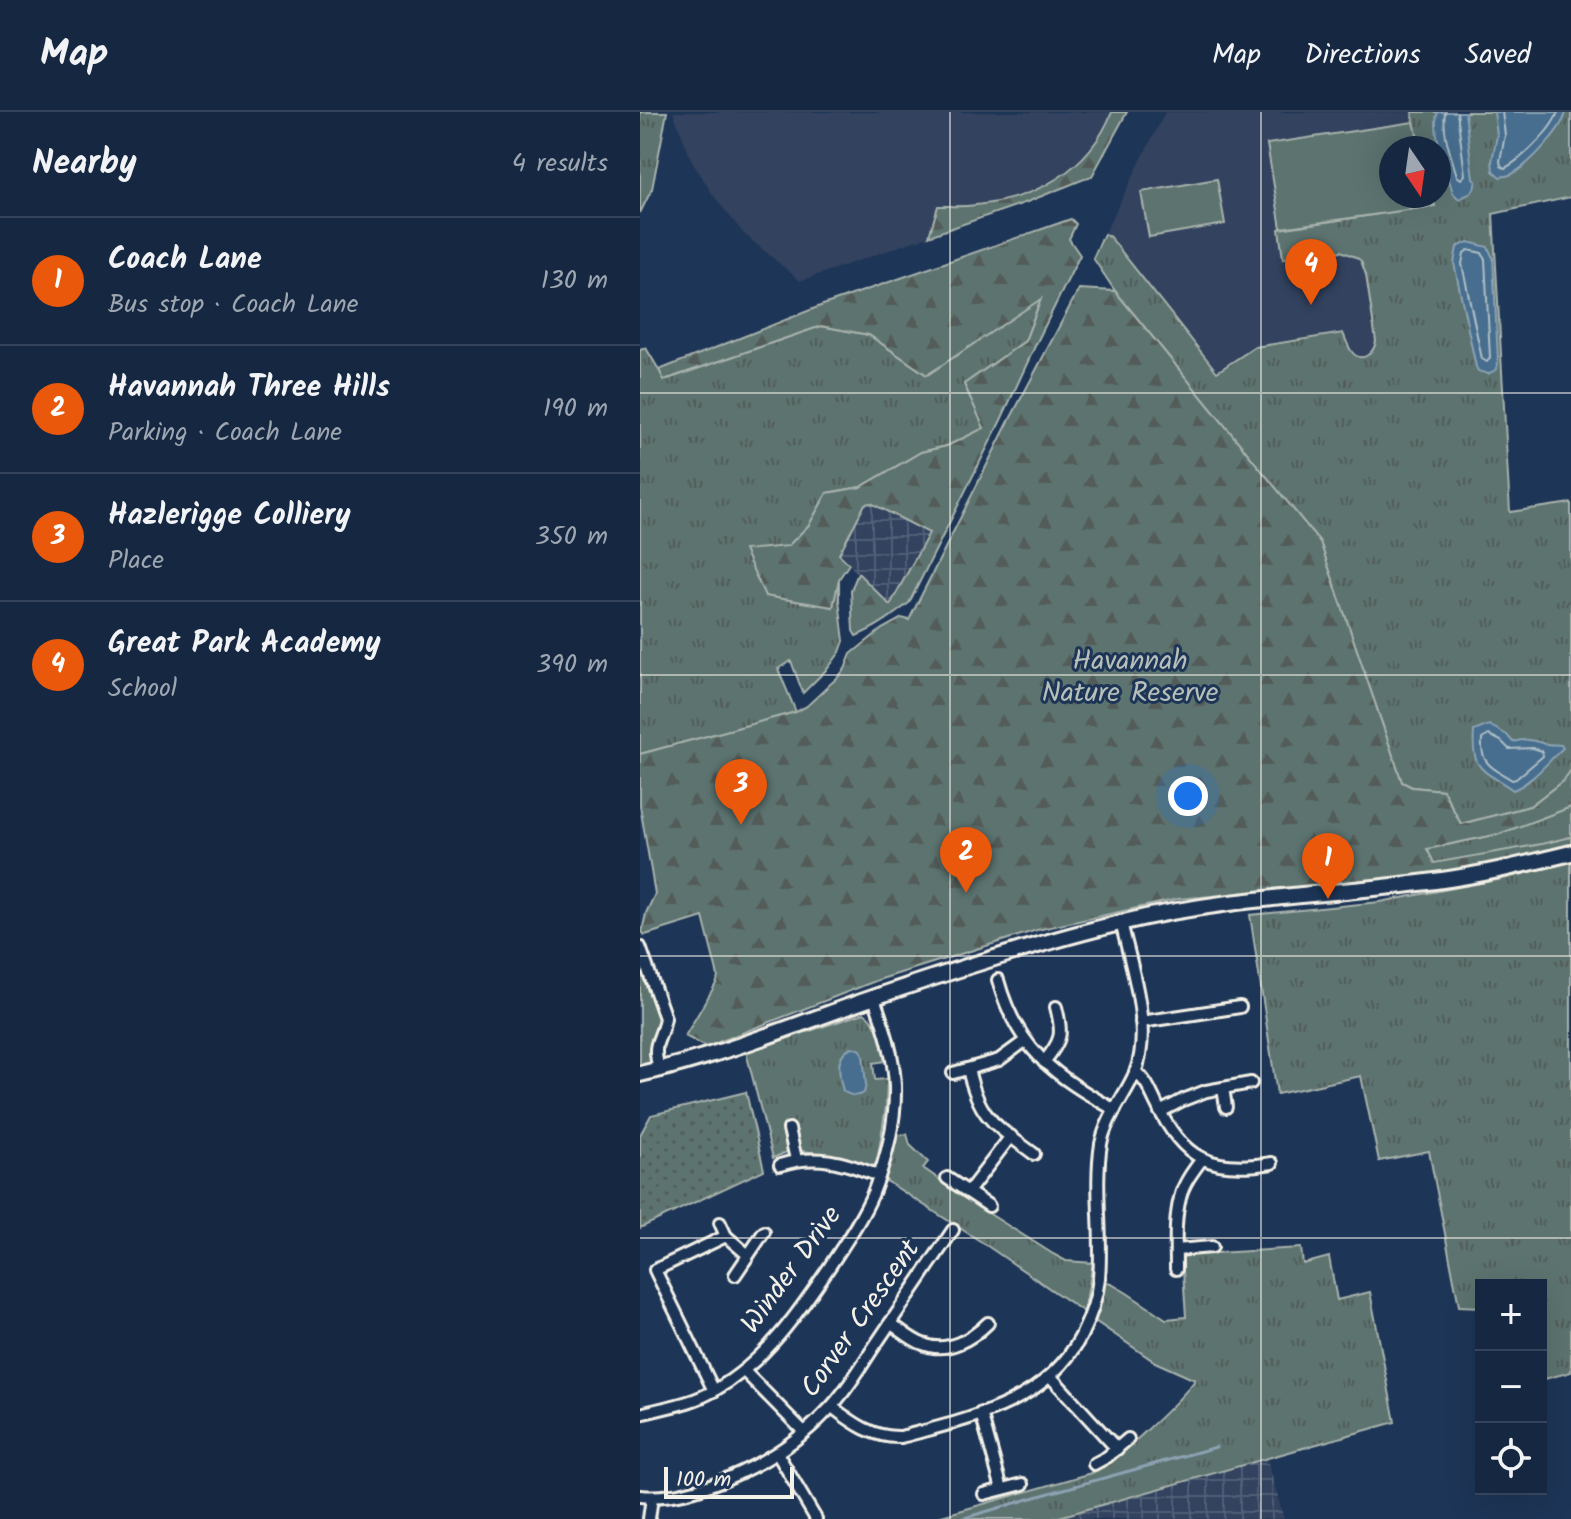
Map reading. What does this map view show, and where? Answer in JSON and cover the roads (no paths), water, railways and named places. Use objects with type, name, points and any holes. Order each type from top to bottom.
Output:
[{"type":"street","points":[[640,1074],[710,1055],[962,968],[1121,922],[1243,900],[1437,881],[1497,871],[1571,853]]},
{"type":"street","points":[[832,1407],[858,1427],[889,1437],[913,1434],[1011,1402],[1040,1386],[1066,1360],[1078,1341],[1096,1300],[1099,1277],[1101,1143],[1139,1060],[1139,1000],[1121,922]]},
{"type":"street","points":[[640,947],[665,1018],[655,1043],[659,1069]]},
{"type":"street","points":[[998,980],[1010,1015],[1025,1041],[1044,1062],[1068,1081],[1115,1110]]},
{"type":"street","name":"Winder Drive","points":[[640,1414],[698,1399],[744,1371],[805,1303],[866,1208],[879,1176],[894,1116],[893,1059],[874,998]]},
{"type":"street","points":[[1044,1062],[1062,1029],[1056,1007]]},
{"type":"street","points":[[1141,1022],[1240,1007]]},
{"type":"street","points":[[953,1073],[999,1060],[1025,1041]]},
{"type":"street","points":[[968,1069],[981,1110],[992,1123],[1034,1154]]},
{"type":"street","points":[[1135,1072],[1144,1079],[1175,1138],[1187,1150],[1202,1159],[1228,1167],[1272,1163]]},
{"type":"street","points":[[1160,1112],[1206,1091],[1251,1083]]},
{"type":"street","points":[[1223,1088],[1226,1107]]},
{"type":"street","points":[[789,1129],[796,1159]]},
{"type":"street","points":[[968,1192],[1011,1136]]},
{"type":"street","name":"Winder Drive","points":[[780,1165],[796,1159],[824,1159],[879,1176]]},
{"type":"street","points":[[1176,1269],[1180,1197],[1202,1159]]},
{"type":"street","points":[[947,1178],[989,1206]]},
{"type":"street","points":[[720,1223],[726,1236],[748,1255]]},
{"type":"street","name":"Corver Crescent","points":[[649,1519],[646,1496],[674,1495],[703,1488],[761,1463],[832,1407],[953,1230]]},
{"type":"street","points":[[735,1275],[764,1232]]},
{"type":"street","points":[[714,1391],[655,1270],[726,1236]]},
{"type":"street","points":[[1176,1250],[1212,1247]]},
{"type":"street","points":[[890,1323],[930,1346],[947,1346],[967,1340],[988,1323]]},
{"type":"street","points":[[961,1327],[967,1340]]},
{"type":"street","name":"Corver Crescent","points":[[744,1371],[804,1432]]},
{"type":"street","points":[[1051,1377],[1117,1449]]},
{"type":"street","points":[[981,1413],[1002,1489]]},
{"type":"street","points":[[1094,1464],[1128,1439]]},
{"type":"street","points":[[777,1453],[816,1519]]},
{"type":"street","points":[[984,1494],[1023,1484]]},
{"type":"water","points":[[1438,112],[1465,112],[1473,178],[1476,181],[1474,189],[1459,199],[1451,186],[1451,136],[1438,136]]},
{"type":"water","points":[[1494,112],[1566,112],[1559,128],[1535,155],[1519,170],[1500,177],[1493,171],[1492,161],[1497,135]]},
{"type":"water","points":[[1468,242],[1488,247],[1493,258],[1498,361],[1497,369],[1488,374],[1478,371],[1476,367],[1454,263],[1457,247]]},
{"type":"water","points":[[1489,725],[1513,742],[1530,740],[1561,745],[1563,748],[1533,777],[1513,790],[1487,773],[1477,762],[1474,731]]},
{"type":"water","points":[[852,1047],[861,1050],[863,1055],[866,1085],[864,1093],[856,1095],[843,1091],[839,1072],[842,1055]]},
{"type":"waterway","points":[[961,1519],[1216,1447]]},
{"type":"place","name":"Great Park Academy","points":[[1311,305]]},
{"type":"place","name":"Hazlerigge Colliery","points":[[741,825]]},
{"type":"place","name":"Havannah Three Hills","points":[[966,893]]},
{"type":"place","name":"Coach Lane","points":[[1328,899]]},
{"type":"park label","name":"Havannah Nature Reserve","points":[[1130,677]]}]
